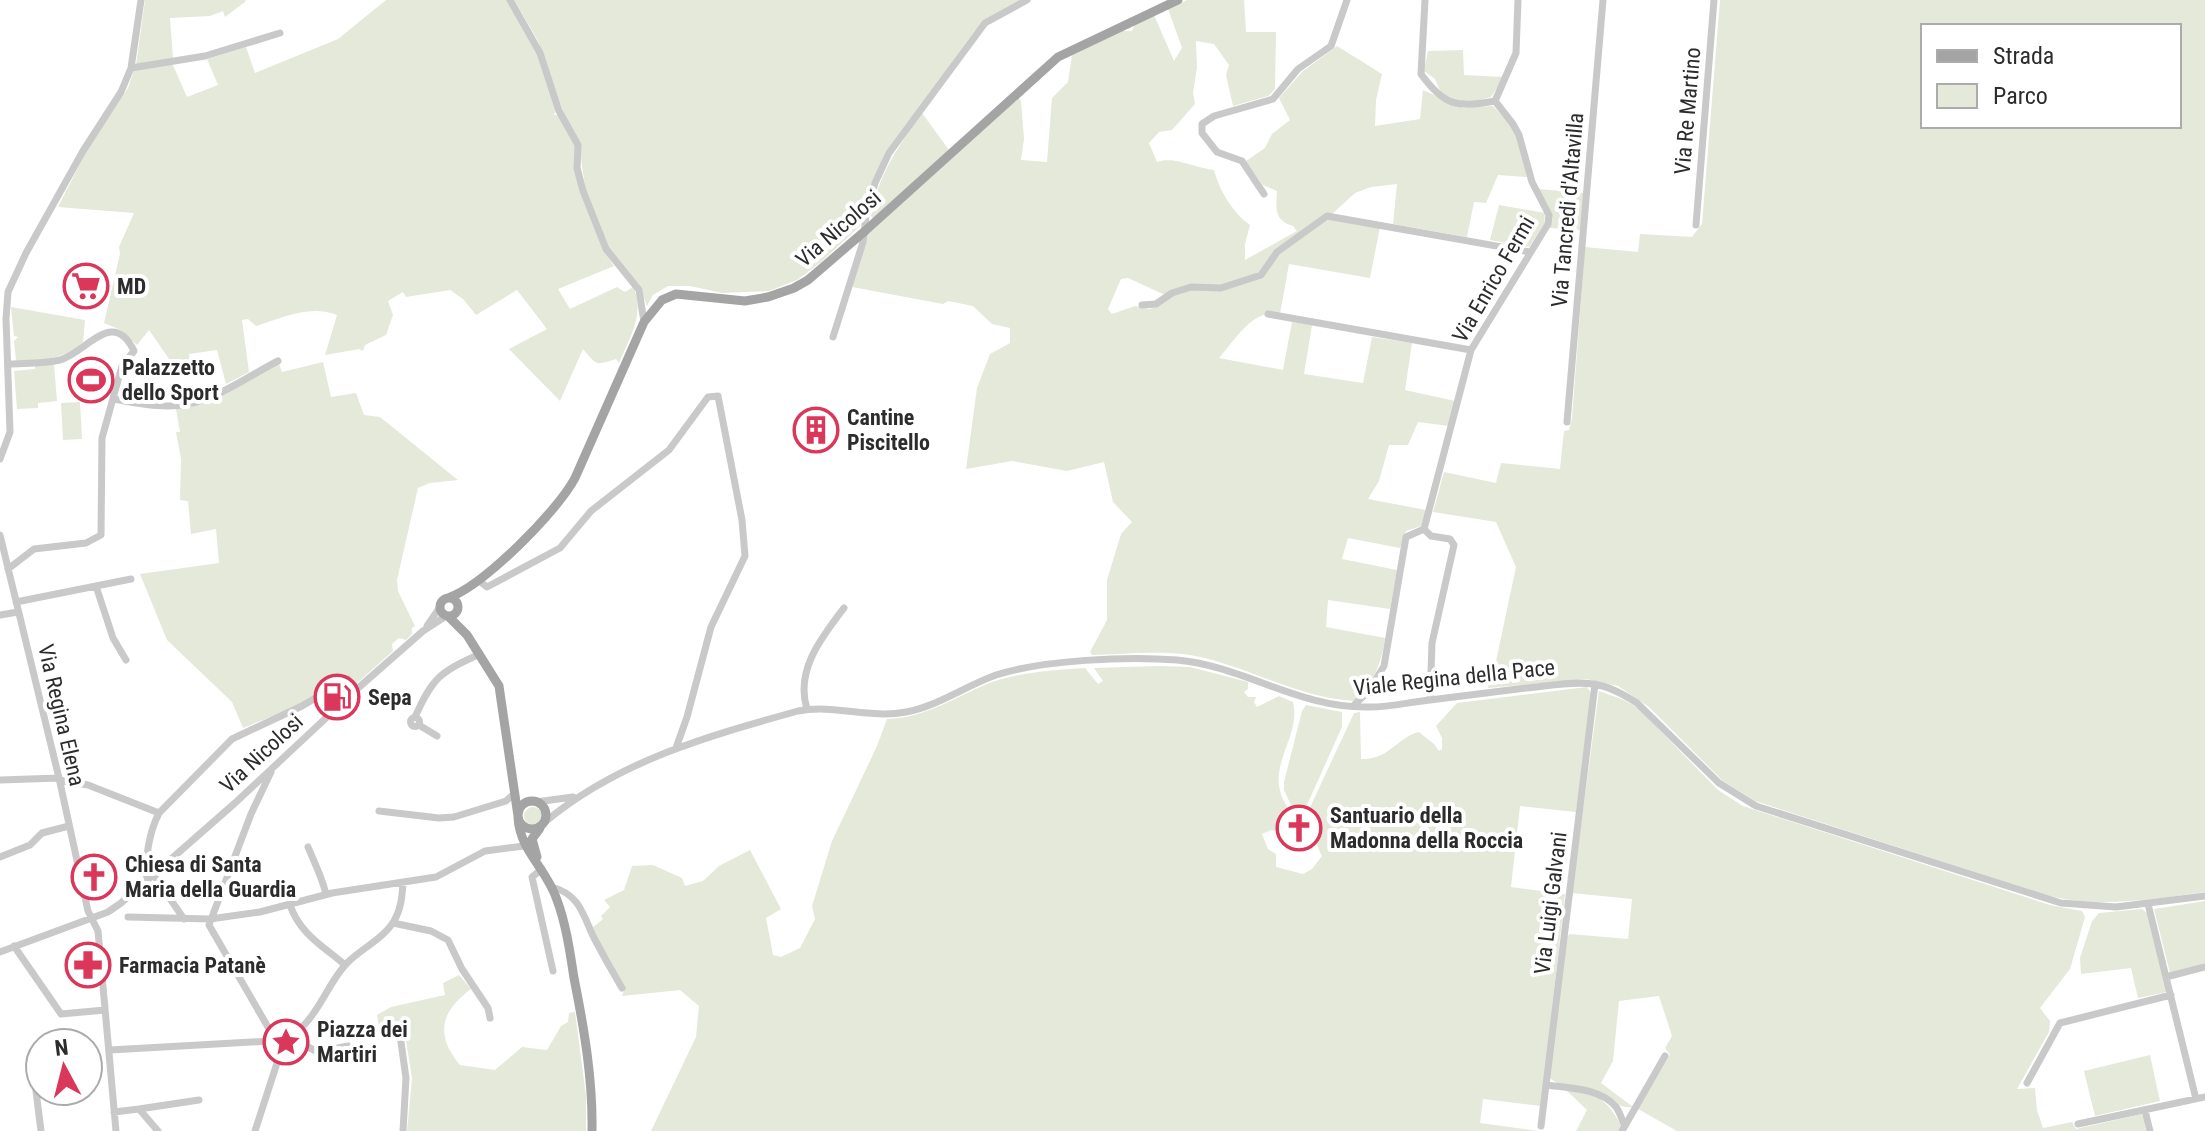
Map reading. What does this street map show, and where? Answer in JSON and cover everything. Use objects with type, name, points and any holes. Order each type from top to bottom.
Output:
[{"type":"main road","name":"Via Nicolosi","points":[[476,582],[543,521],[568,490],[644,322],[662,300],[686,293],[745,301],[783,293],[808,280],[1058,57],[1178,0]]},
{"type":"main road","points":[[445,613],[448,598],[476,582]]},
{"type":"main road","points":[[445,613],[453,616],[476,582]]},
{"type":"main road","points":[[448,598],[454,599],[467,635]]},
{"type":"main road","points":[[445,613],[467,635],[496,678],[501,692],[520,838],[528,842],[552,887],[561,913],[582,1022],[590,1082],[592,1131]]},
{"type":"main road","points":[[515,781],[522,797],[533,801],[546,812],[543,825],[528,842]]},
{"type":"main road","points":[[533,801],[521,806],[518,815],[524,827],[529,829],[543,825]]},
{"type":"street","points":[[0,459],[10,432],[6,304],[13,280],[84,148],[121,92],[131,68],[141,0]]},
{"type":"street","points":[[510,0],[540,53],[559,111],[578,145],[577,168],[583,191],[606,249],[639,290],[644,322]]},
{"type":"street","points":[[833,337],[865,231],[875,183],[889,153],[985,23],[1027,0]]},
{"type":"street","points":[[1264,194],[1242,161],[1213,148],[1202,133],[1202,124],[1214,116],[1273,99],[1298,69],[1331,46],[1347,0]]},
{"type":"street","points":[[1425,0],[1421,74],[1439,96],[1463,106],[1495,101],[1516,53],[1518,0]]},
{"type":"street","name":"Via Tancredi d'Altavilla","points":[[1567,422],[1603,0]]},
{"type":"street","name":"Via Re Martino","points":[[1696,225],[1714,0]]},
{"type":"street","points":[[131,68],[205,56],[280,33]]},
{"type":"street","name":"Via Enrico Fermi","points":[[1353,706],[1368,692],[1384,666],[1406,537],[1424,529],[1471,350],[1548,224],[1549,215],[1532,182],[1513,124],[1495,101]]},
{"type":"street","points":[[1142,305],[1156,304],[1172,293],[1191,287],[1221,288],[1261,275],[1284,246],[1327,216],[1530,252]]},
{"type":"street","points":[[1268,314],[1471,350]]},
{"type":"street","points":[[8,569],[34,549],[86,543],[101,535],[102,438],[122,366],[134,351],[122,334],[109,332],[64,358],[9,364]]},
{"type":"street","points":[[113,399],[161,406],[187,404],[207,398],[278,361]]},
{"type":"street","points":[[476,582],[491,586],[514,571],[555,552],[591,511],[669,450],[708,397],[718,396],[742,520],[745,556],[711,627],[676,748]]},
{"type":"street","points":[[1424,529],[1431,536],[1450,539],[1454,545],[1432,643],[1430,700]]},
{"type":"street","name":"Via Regina Elena","points":[[0,535],[59,779],[87,918],[98,931]]},
{"type":"street","points":[[16,602],[131,579]]},
{"type":"street","points":[[96,586],[113,638],[126,660]]},
{"type":"street","points":[[807,709],[802,687],[806,671],[814,652],[844,608]]},
{"type":"street","points":[[0,615],[18,612]]},
{"type":"street","name":"Via Nicolosi","points":[[108,912],[235,803],[357,689],[445,613]]},
{"type":"street","points":[[437,736],[417,721],[430,686],[449,668],[480,654]]},
{"type":"street","name":"Viale Regina della Pace","points":[[583,794],[649,757],[807,709],[899,713],[933,704],[993,676],[1023,668],[1160,660],[1208,666],[1303,698],[1353,706],[1391,705],[1557,685],[1595,684],[1622,693],[1637,703],[1719,783],[1740,799],[1756,806],[2061,903],[2096,907],[2205,896]]},
{"type":"street","points":[[184,919],[145,868],[159,813],[232,739],[302,706],[348,679],[357,689]]},
{"type":"street","name":"Via Luigi Galvani","points":[[1541,1126],[1595,684]]},
{"type":"street","points":[[274,767],[251,814],[209,925],[273,1039],[278,1060]]},
{"type":"street","points":[[0,780],[59,779],[88,785],[159,813]]},
{"type":"street","points":[[250,788],[258,799]]},
{"type":"street","points":[[379,811],[454,817],[494,805],[515,793]]},
{"type":"street","points":[[533,801],[560,800],[583,794]]},
{"type":"street","points":[[543,825],[583,794]]},
{"type":"street","points":[[235,803],[251,814]]},
{"type":"street","points":[[494,805],[505,805],[518,815]]},
{"type":"street","points":[[0,857],[30,845],[42,833],[69,826]]},
{"type":"street","points":[[128,917],[210,919],[290,905],[326,894],[403,884],[444,874],[485,851],[528,842]]},
{"type":"street","points":[[308,847],[321,872],[326,894]]},
{"type":"street","points":[[541,868],[532,877],[553,971]]},
{"type":"street","points":[[255,1131],[278,1060],[296,1041],[345,965],[393,923],[402,900],[403,884]]},
{"type":"street","points":[[552,887],[579,904],[622,988]]},
{"type":"street","points":[[2078,1124],[2200,1098],[2148,904]]},
{"type":"street","points":[[290,905],[312,940],[345,965]]},
{"type":"street","points":[[0,952],[108,912]]},
{"type":"street","points":[[108,912],[98,931],[116,1131]]},
{"type":"street","points":[[393,923],[443,936],[488,1008],[490,1018]]},
{"type":"street","points":[[14,946],[61,1014],[105,1010]]},
{"type":"street","points":[[2166,977],[2205,967]]},
{"type":"street","points":[[2027,1083],[2060,1023],[2171,995]]},
{"type":"street","points":[[110,1050],[273,1039],[293,1035],[304,1025]]},
{"type":"street","points":[[370,1034],[399,1028],[406,1078],[403,1131]]},
{"type":"street","points":[[296,1041],[314,1051],[348,1046],[352,1051]]},
{"type":"street","points":[[1623,1128],[1665,1056]]},
{"type":"street","points":[[1546,1085],[1591,1093],[1616,1107],[1634,1110]]},
{"type":"street","points":[[114,1112],[199,1100]]},
{"type":"street","points":[[38,1107],[41,1131]]},
{"type":"street","points":[[1616,1107],[1623,1128]]},
{"type":"street","points":[[139,1109],[158,1131]]},
{"type":"street","points":[[2145,1111],[2150,1131]]},
{"type":"green space","points":[[145,0],[246,1],[225,17],[223,11],[210,16],[170,18],[173,58],[136,65]]},
{"type":"green space","points":[[386,0],[507,0],[538,55],[556,110],[554,115],[558,115],[576,145],[579,190],[602,248],[614,266],[558,289],[570,309],[617,287],[625,292],[633,287],[638,306],[635,326],[619,363],[616,359],[596,363],[583,349],[560,401],[509,349],[547,329],[517,290],[476,315],[463,299],[450,290],[406,297],[403,292],[388,301],[393,315],[386,335],[365,345],[363,351],[359,349],[325,355],[337,315],[327,312],[296,313],[256,326],[248,319],[242,320],[249,372],[226,384],[217,350],[189,354],[190,363],[174,366],[149,330],[137,345],[121,330],[104,323],[119,247],[134,213],[58,207],[88,148],[128,88],[134,70],[172,63],[187,97],[218,85],[207,59],[246,47],[255,73],[338,39]]},
{"type":"green space","points":[[514,0],[1022,0],[981,24],[973,33],[885,155],[867,192],[860,226],[821,262],[797,280],[769,291],[722,293],[690,286],[668,286],[653,295],[647,306],[640,288],[607,246],[586,193],[578,138],[568,125],[538,41]]},
{"type":"green space","points":[[1187,0],[1244,0],[1246,32],[1276,32],[1275,89],[1268,96],[1233,106],[1226,75],[1229,65],[1214,44],[1196,41],[1195,104],[1172,130],[1159,132],[1149,143],[1157,162],[1177,161],[1214,170],[1228,200],[1250,225],[1245,260],[1297,231],[1279,217],[1277,191],[1263,185],[1246,161],[1265,148],[1272,134],[1290,120],[1279,98],[1302,72],[1337,46],[1382,74],[1376,100],[1375,126],[1420,119],[1423,90],[1463,108],[1493,106],[1514,128],[1527,177],[1498,175],[1486,203],[1474,202],[1467,237],[1393,224],[1397,184],[1371,187],[1355,193],[1332,214],[1322,217],[1283,245],[1260,273],[1221,286],[1189,285],[1165,295],[1128,278],[1121,279],[1108,309],[1112,314],[1135,306],[1150,309],[1184,290],[1226,289],[1261,276],[1285,247],[1326,218],[1380,227],[1370,278],[1289,264],[1280,314],[1270,313],[1253,321],[1219,358],[1283,370],[1292,322],[1312,325],[1304,374],[1363,383],[1372,337],[1412,343],[1405,390],[1455,401],[1449,426],[1418,422],[1408,445],[1389,445],[1379,481],[1368,499],[1426,510],[1421,526],[1406,531],[1400,548],[1348,538],[1342,559],[1397,570],[1390,609],[1328,600],[1326,627],[1385,638],[1376,672],[1355,701],[1316,695],[1224,663],[1191,655],[1092,655],[1090,652],[1107,620],[1107,580],[1121,534],[1132,522],[1113,502],[1104,462],[1067,471],[1012,461],[966,469],[977,388],[990,354],[1010,343],[1010,328],[992,324],[973,306],[948,301],[943,304],[852,287],[868,233],[1018,97],[1021,101],[1024,139],[1021,160],[1047,162],[1052,98],[1068,82],[1072,55],[1121,31],[1132,31],[1135,24],[1154,15],[1174,61],[1182,48],[1168,9]]},
{"type":"green space","points":[[1720,0],[2205,0],[2205,892],[2106,902],[2046,895],[1755,801],[1723,781],[1649,707],[1618,686],[1586,679],[1488,688],[1489,673],[1496,661],[1516,567],[1496,522],[1433,512],[1444,472],[1496,483],[1501,463],[1560,469],[1564,431],[1569,430],[1572,418],[1585,247],[1638,252],[1640,234],[1692,237],[1702,224]]},
{"type":"green space","points":[[1463,50],[1464,75],[1504,77],[1491,97],[1466,104],[1442,95],[1435,79],[1424,71],[1428,51]]},
{"type":"green space","points":[[922,113],[949,150],[873,218],[870,215],[884,173]]},
{"type":"green space","points":[[1538,189],[1584,193],[1580,230],[1550,228],[1551,215]]},
{"type":"green space","points":[[1499,205],[1545,213],[1544,224],[1529,247],[1490,240]]},
{"type":"green space","points":[[11,307],[85,320],[83,342],[60,356],[16,361],[14,341],[18,337],[14,336]]},
{"type":"green space","points":[[323,362],[331,397],[356,393],[364,415],[380,417],[458,480],[430,483],[418,488],[397,580],[398,591],[415,626],[412,634],[406,640],[399,638],[392,644],[393,651],[356,684],[347,677],[295,707],[243,728],[232,702],[167,640],[140,574],[219,563],[216,529],[191,534],[188,501],[180,500],[181,459],[176,432],[180,432],[176,409],[196,405],[279,364],[282,372]]},
{"type":"green space","points":[[54,364],[57,401],[38,403],[38,408],[17,409],[14,371]]},
{"type":"green space","points":[[80,402],[82,439],[63,440],[61,403]]},
{"type":"green space","points":[[1190,667],[1248,682],[1248,689],[1244,692],[1248,697],[1256,697],[1254,702],[1257,707],[1279,696],[1293,702],[1293,724],[1279,780],[1281,794],[1291,815],[1284,832],[1271,830],[1262,834],[1268,849],[1276,854],[1276,867],[1303,874],[1312,869],[1322,856],[1306,816],[1354,713],[1360,712],[1361,759],[1379,756],[1419,732],[1439,751],[1442,749],[1442,738],[1436,726],[1457,703],[1587,687],[1591,693],[1576,812],[1520,806],[1511,887],[1565,894],[1541,1106],[1483,1099],[1480,1123],[1539,1131],[651,1131],[696,1037],[699,1006],[680,990],[622,996],[625,987],[592,928],[603,919],[601,916],[610,907],[604,900],[624,890],[632,866],[653,865],[682,878],[685,886],[703,881],[719,866],[750,850],[781,909],[766,918],[773,955],[781,957],[800,948],[815,919],[812,906],[832,841],[887,719],[928,711],[992,682],[1015,676],[1085,668],[1098,684],[1103,681],[1094,668]]},
{"type":"green space","points":[[1599,691],[1638,708],[1718,790],[1743,806],[2050,905],[2082,911],[2085,917],[2070,969],[2040,1008],[2050,1021],[2049,1032],[2017,1089],[2035,1088],[2043,1128],[2072,1122],[2076,1129],[2142,1114],[2146,1131],[1677,1131],[1638,1109],[1670,1055],[1665,1048],[1672,1036],[1659,996],[1619,1001],[1613,1061],[1601,1083],[1633,1107],[1616,1104],[1586,1088],[1553,1081],[1549,1077],[1566,937],[1570,934],[1628,939],[1632,899],[1572,893]]},
{"type":"green space","points":[[1306,705],[1342,712],[1342,727],[1303,814],[1295,814],[1284,790],[1284,782]]},
{"type":"green space","points":[[533,807],[542,816],[533,825],[524,816]]},
{"type":"green space","points":[[2205,901],[2205,964],[2170,973],[2154,909]]},
{"type":"green space","points":[[2142,909],[2147,913],[2167,992],[2138,998],[2131,968],[2081,974],[2080,958],[2092,921],[2099,913]]},
{"type":"green space","points":[[459,975],[471,989],[447,1015],[444,1034],[460,1065],[495,1070],[522,1047],[547,1050],[561,1026],[568,1022],[569,1013],[575,1012],[586,1096],[586,1131],[407,1131],[412,1078],[403,1022],[379,1027],[377,1015],[391,1007],[445,995],[443,983]]},
{"type":"green space","points":[[2150,1055],[2160,1101],[2095,1116],[2084,1071]]},
{"type":"green space","points":[[1566,1090],[1600,1099],[1621,1126],[1619,1131],[1576,1131],[1587,1110]]},
{"type":"place","name":"MD","points":[[86,286]]},
{"type":"place","name":"Palazzetto dello Sport","points":[[91,380]]},
{"type":"place","name":"Cantine Piscitello","points":[[816,430]]},
{"type":"place","name":"Sepa","points":[[337,697]]},
{"type":"place","name":"Santuario della Madonna della Roccia","points":[[1299,828]]},
{"type":"place","name":"Chiesa di Santa Maria della Guardia","points":[[94,877]]},
{"type":"place","name":"Farmacia Patanè","points":[[88,965]]},
{"type":"place","name":"Piazza dei Martiri","points":[[286,1042]]}]
